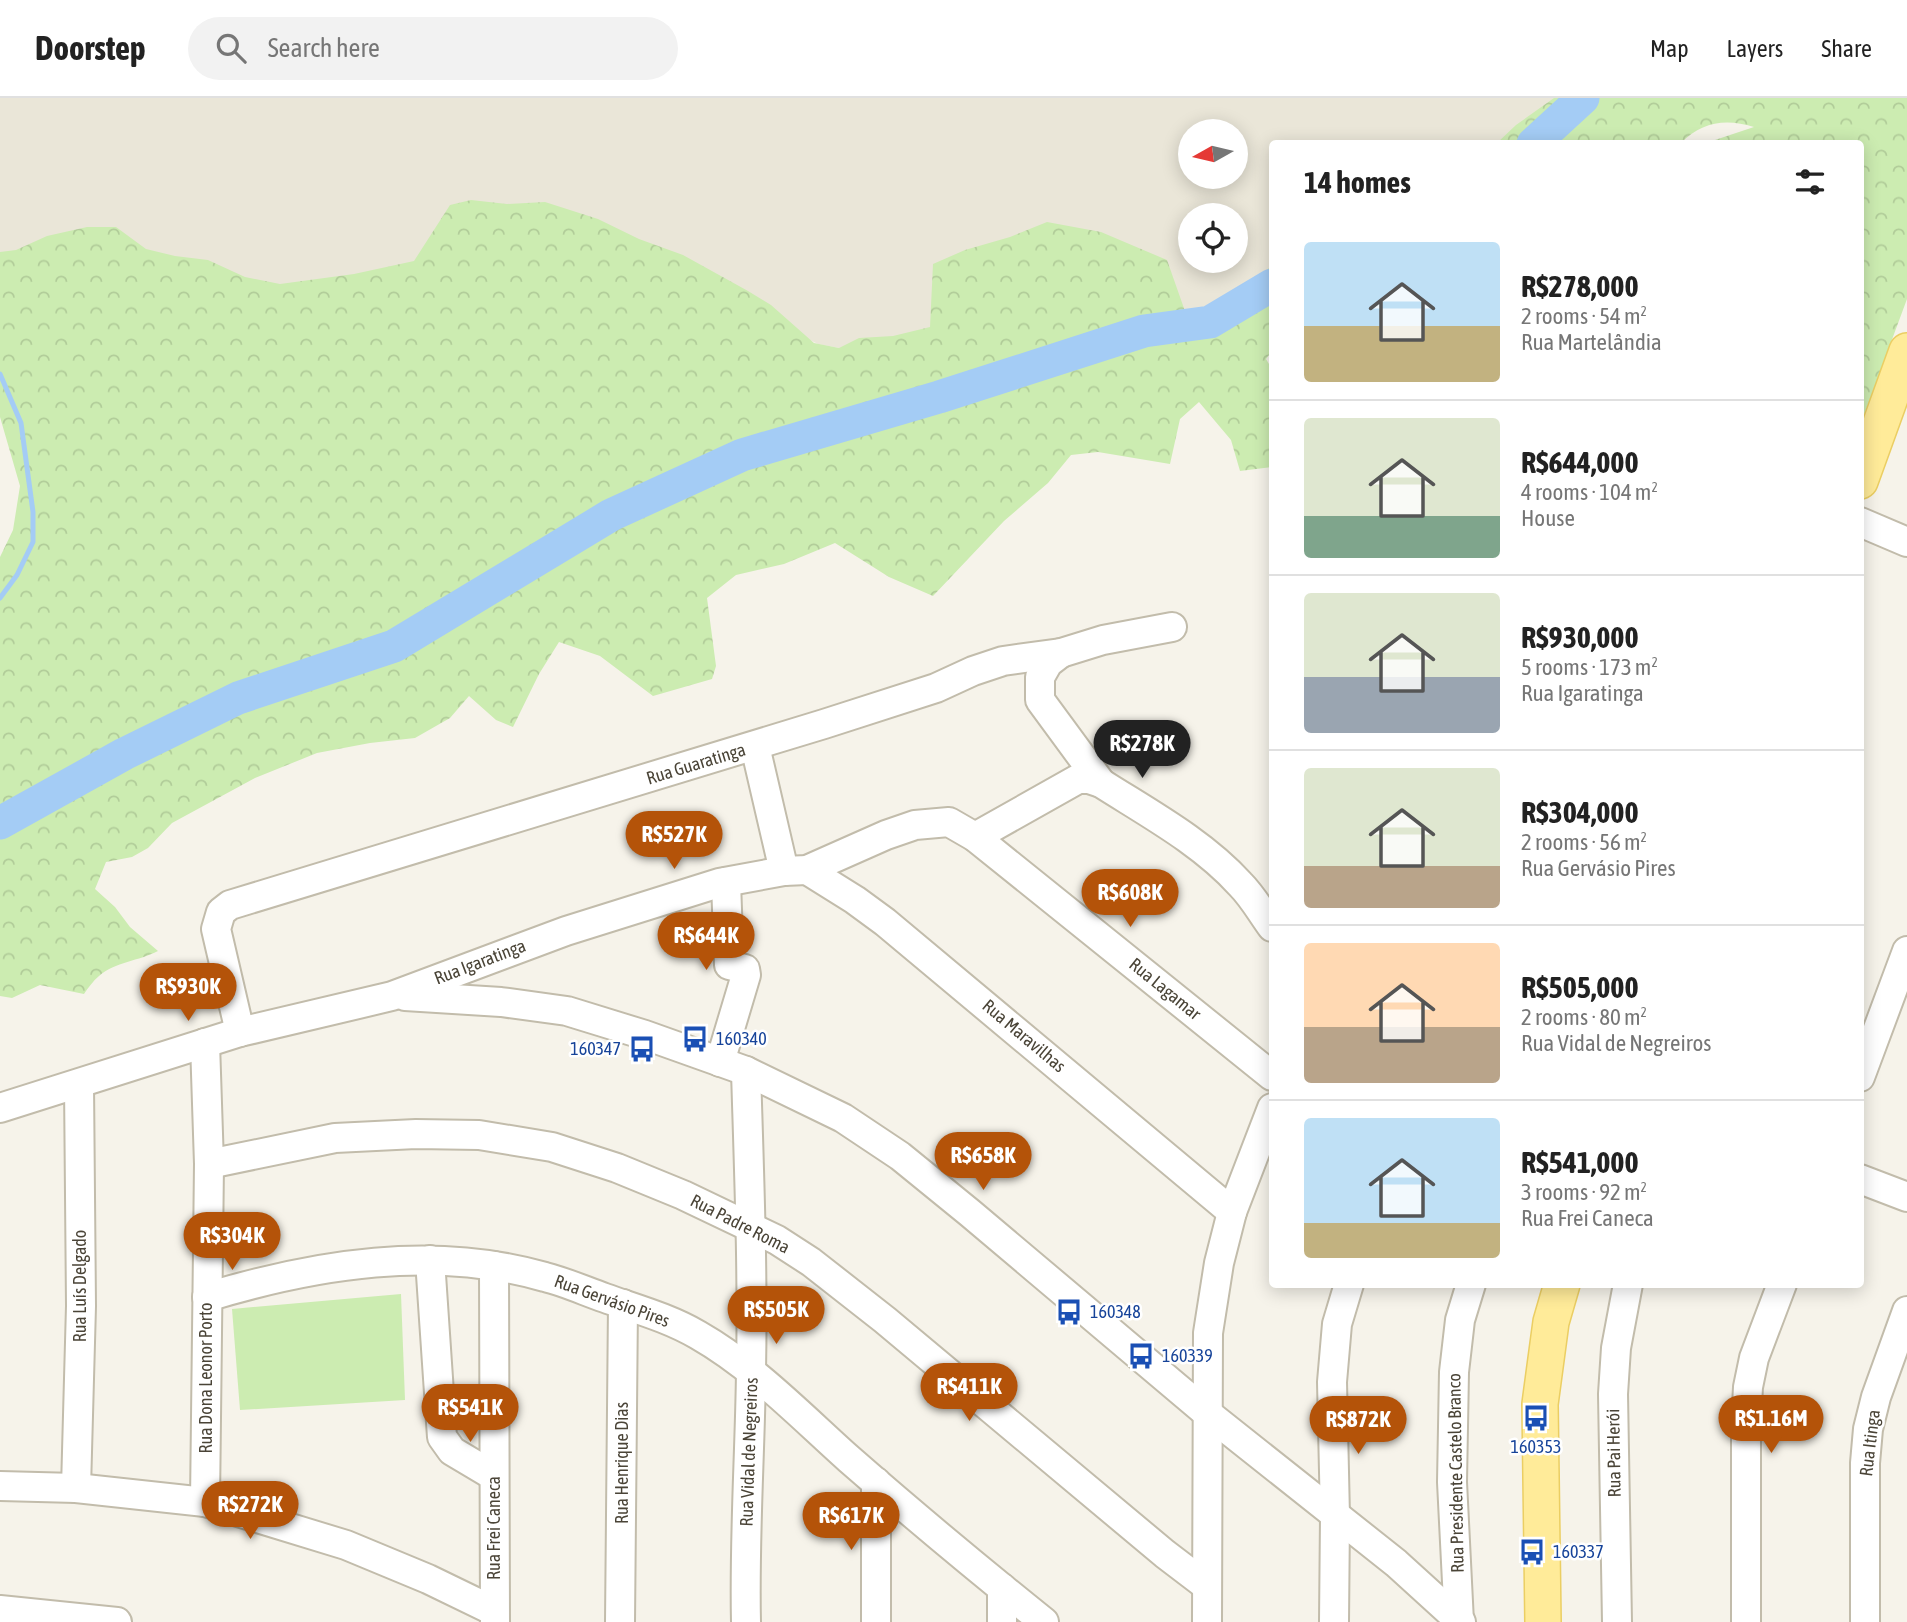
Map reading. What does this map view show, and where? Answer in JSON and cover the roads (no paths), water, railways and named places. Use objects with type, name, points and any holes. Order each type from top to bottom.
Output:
[{"type":"main road","points":[[1864,470],[1907,351]]},
{"type":"main road","points":[[1543,1622],[1540,1404],[1551,1322],[1561,1288]]},
{"type":"street","points":[[1864,524],[1907,542]]},
{"type":"street","name":"Rua Guaratinga","points":[[240,1032],[216,929],[221,912],[230,905],[755,746],[936,688],[1003,661],[1061,653],[1103,640],[1172,627]]},
{"type":"street","points":[[1061,653],[1048,663],[1040,677],[1041,700],[1101,783]]},
{"type":"street","points":[[755,746],[796,871]]},
{"type":"street","points":[[966,832],[1078,779],[1089,779],[1101,783],[1171,827],[1226,869],[1269,918]]},
{"type":"street","name":"Rua Igaratinga","points":[[0,1108],[240,1032],[392,996],[566,930],[726,882],[796,871],[915,825],[942,821],[966,832]]},
{"type":"street","name":"Rua Lagamar","points":[[966,832],[1269,1074]]},
{"type":"street","name":"Rua Maravilhas","points":[[796,871],[856,900],[886,922],[1232,1212]]},
{"type":"street","name":"Rua Vidal de Negreiros","points":[[726,882],[729,964],[745,969],[746,975],[733,1066],[751,1227],[746,1622]]},
{"type":"street","points":[[1864,1066],[1907,951]]},
{"type":"street","points":[[392,996],[501,1002],[567,1011],[733,1066],[843,1118],[900,1156],[1207,1413],[1396,1563],[1459,1621]]},
{"type":"street","name":"Rua Dona Leonor Porto","points":[[205,1043],[209,1164],[205,1502]]},
{"type":"street","name":"Rua Luís Delgado","points":[[76,1488],[81,1306],[79,1084]]},
{"type":"street","points":[[1207,1622],[1208,1333],[1219,1263],[1232,1212],[1269,1116]]},
{"type":"street","name":"Rua Padre Roma","points":[[209,1164],[335,1138],[416,1134],[479,1135],[552,1147],[617,1168],[683,1195],[751,1227],[811,1262],[1207,1586]]},
{"type":"street","points":[[1864,1181],[1907,1198]]},
{"type":"street","points":[[430,1260],[442,1437],[452,1451],[494,1476]]},
{"type":"street","name":"Rua Gervásio Pires","points":[[207,1297],[248,1284],[318,1270],[374,1261],[430,1260],[494,1266],[544,1276],[623,1304],[698,1335],[751,1372],[876,1482],[1044,1622]]},
{"type":"street","name":"Rua Frei Caneca","points":[[494,1266],[494,1617]]},
{"type":"street","points":[[1334,1622],[1332,1382],[1337,1324],[1348,1288]]},
{"type":"street","name":"Rua Presidente Castelo Branco","points":[[1459,1621],[1452,1482],[1454,1372],[1460,1320],[1470,1288]]},
{"type":"street","name":"Rua Pai Herói","points":[[1617,1622],[1613,1394],[1616,1348],[1627,1288]]},
{"type":"street","points":[[1746,1622],[1748,1387],[1754,1358],[1780,1288]]},
{"type":"street","name":"Rua Henrique Dias","points":[[620,1622],[623,1304]]},
{"type":"street","name":"Rua Itinga","points":[[1865,1622],[1865,1463],[1868,1429],[1876,1397],[1907,1311]]},
{"type":"street","points":[[876,1482],[876,1622]]},
{"type":"street","points":[[0,1486],[76,1488],[205,1502],[346,1545],[428,1579],[494,1617]]},
{"type":"street","points":[[1002,1588],[1002,1622]]},
{"type":"street","points":[[0,1610],[117,1622]]},
{"type":"waterway","points":[[1537,140],[1583,98]]},
{"type":"waterway","points":[[0,823],[124,754],[238,698],[394,646],[611,515],[742,455],[939,397],[1144,331],[1210,322],[1269,287]]},
{"type":"waterway","points":[[0,374],[21,423],[33,512],[33,542],[17,575],[0,598]]},
{"type":"place","name":"160340","points":[[695,1039]]},
{"type":"place","name":"160347","points":[[642,1049]]},
{"type":"place","name":"160348","points":[[1069,1312]]},
{"type":"place","name":"160339","points":[[1141,1356]]},
{"type":"place","name":"160353","points":[[1536,1418]]},
{"type":"place","name":"160337","points":[[1532,1552]]}]
